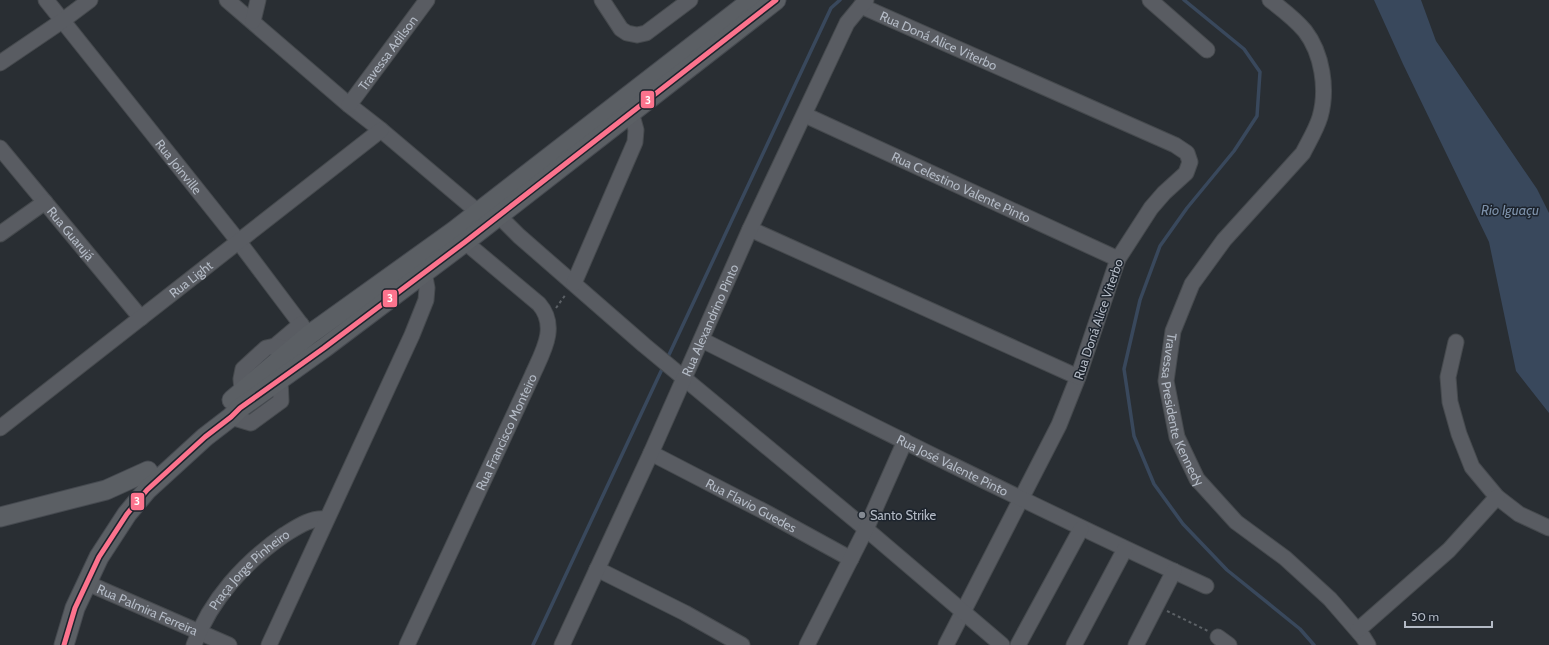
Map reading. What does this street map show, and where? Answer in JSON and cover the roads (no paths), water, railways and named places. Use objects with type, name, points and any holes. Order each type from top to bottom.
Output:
[{"type":"main road","points":[[236,403],[280,378],[324,348],[465,242],[776,0]]},
{"type":"main road","points":[[54,645],[65,610],[97,538],[142,484],[205,437],[283,348],[305,329],[454,231],[744,3]]},
{"type":"main road","points":[[0,517],[106,490],[142,484]]},
{"type":"main road","points":[[106,490],[142,484]]},
{"type":"main road","points":[[64,645],[75,608],[99,557],[127,514],[142,484]]},
{"type":"street","name":"Rua Joinville","points":[[46,0],[239,242],[305,329]]},
{"type":"street","points":[[0,63],[90,0]]},
{"type":"street","points":[[227,0],[349,105],[478,212]]},
{"type":"street","points":[[253,21],[258,0]]},
{"type":"street","name":"Travessa Adilson","points":[[349,105],[427,0]]},
{"type":"street","points":[[602,0],[621,29],[627,33],[637,35],[646,33],[690,0]]},
{"type":"street","points":[[1150,0],[1207,50]]},
{"type":"street","name":"Travessa Presidente Kennedy","points":[[1270,0],[1305,31],[1316,51],[1322,72],[1323,96],[1320,116],[1303,153],[1224,240],[1192,284],[1173,331],[1166,381],[1177,437],[1197,479],[1236,522],[1285,558],[1330,599],[1358,630],[1368,645]]},
{"type":"street","name":"Rua Alexandrino Pinto","points":[[562,645],[651,453],[680,375],[702,340],[750,229],[847,23],[864,3]]},
{"type":"street","name":"Rua Doná Alice Viterbo","points":[[864,3],[1175,144],[1187,153],[1190,162],[1186,173],[1164,193],[1151,208],[1118,259],[1060,426],[964,614],[946,645]]},
{"type":"street","points":[[574,283],[635,142],[636,130],[631,112]]},
{"type":"street","name":"Rua Celestino Valente Pinto","points":[[805,115],[1118,259]]},
{"type":"street","name":"Rua Light","points":[[0,428],[381,130]]},
{"type":"street","name":"Rua Guarujá","points":[[0,148],[141,318]]},
{"type":"street","points":[[0,234],[45,202]]},
{"type":"street","points":[[498,215],[644,345],[866,529],[1002,645]]},
{"type":"street","points":[[750,229],[1078,377]]},
{"type":"street","name":"Rua Francisco Monteiro","points":[[407,645],[543,351],[548,337],[548,319],[546,313],[539,304],[465,242]]},
{"type":"street","points":[[269,645],[412,335],[426,300],[427,288],[424,272]]},
{"type":"street","name":"Rua José Valente Pinto","points":[[702,340],[1081,529],[1206,586]]},
{"type":"street","points":[[1456,342],[1448,377],[1450,402],[1459,434],[1472,467],[1497,497],[1519,514],[1549,528]]},
{"type":"street","points":[[807,645],[866,529],[905,442]]},
{"type":"street","name":"Rua Flavio Guedes","points":[[651,453],[851,559]]},
{"type":"street","points":[[1358,630],[1450,550],[1497,497]]},
{"type":"street","name":"Praça Jorge Pinheiro","points":[[196,639],[223,592],[250,562],[279,539],[296,528],[313,520],[326,519]]},
{"type":"street","points":[[1018,645],[1081,529]]},
{"type":"street","points":[[1074,645],[1125,549]]},
{"type":"street","points":[[597,569],[685,613],[742,645]]},
{"type":"street","points":[[1136,645],[1174,571]]},
{"type":"street","name":"Rua Palmira Ferreira","points":[[87,583],[196,639],[229,645]]},
{"type":"water","name":"Rio Iguaçu","points":[[1374,0],[1421,0],[1436,41],[1537,189],[1549,213],[1549,413],[1516,371],[1489,242],[1403,64]]},
{"type":"waterway","points":[[667,359],[831,8],[840,0]]},
{"type":"waterway","points":[[1184,0],[1244,49],[1260,72],[1257,116],[1234,151],[1187,208],[1160,246],[1140,300],[1124,369],[1134,436],[1154,484],[1183,524],[1227,570],[1300,629],[1314,645]]},
{"type":"waterway","points":[[533,645],[663,367]]},
{"type":"place","name":"Santo Strike","points":[[862,515]]}]
